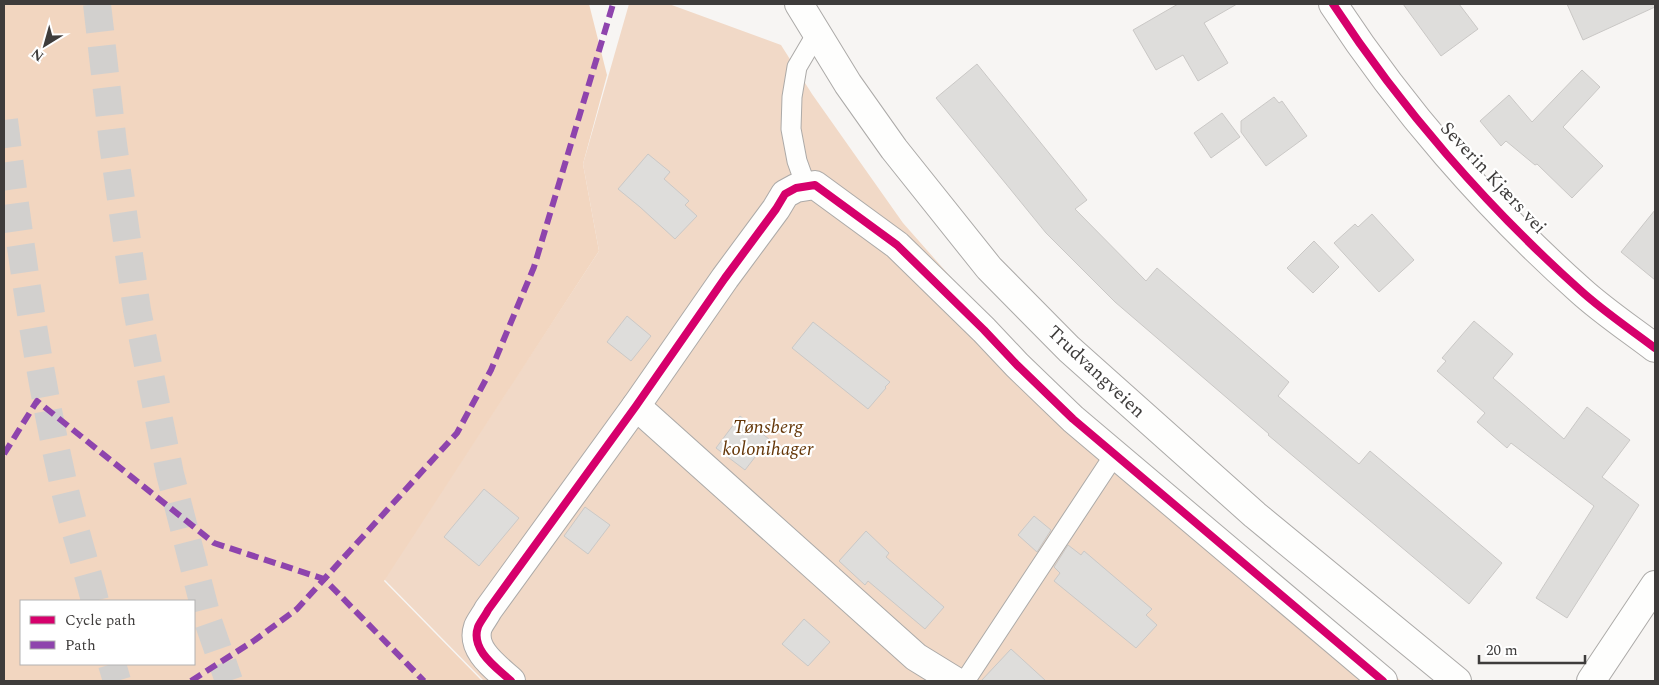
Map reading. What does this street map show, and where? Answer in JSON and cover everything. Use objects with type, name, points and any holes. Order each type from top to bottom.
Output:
[{"type":"street","name":"Trudvangveien","points":[[799,4],[848,84],[906,164],[989,268],[1062,343],[1255,515],[1457,681]]},
{"type":"street","name":"Severin Kjærs vei","points":[[1333,4],[1357,41],[1436,142],[1498,212],[1581,292],[1655,348]]},
{"type":"street","points":[[511,681],[484,656],[478,643],[478,628],[511,578],[636,406],[725,278],[776,210],[785,194],[796,188],[815,185],[897,246],[1073,419],[1383,681]]},
{"type":"street","points":[[636,406],[916,657],[955,681]]},
{"type":"street","points":[[1591,681],[1655,585]]},
{"type":"lane","points":[[806,186],[797,161],[791,129],[792,97],[797,67],[817,33]]},
{"type":"lane","points":[[965,681],[1115,454]]},
{"type":"green space","name":"Tønsberg kolonihager","points":[[629,4],[669,4],[781,45],[812,94],[903,223],[1009,343],[1121,443],[1401,681],[484,681],[384,579],[599,251],[583,164]]},
{"type":"shaded area","points":[[4,4],[589,4],[607,75],[583,164],[599,251],[384,581],[482,681],[4,681]]},
{"type":"building","points":[[1178,4],[1237,4],[1204,23],[1228,63],[1198,81],[1183,55],[1156,70],[1133,30]]},
{"type":"building","points":[[1403,4],[1459,4],[1478,29],[1441,56]]},
{"type":"building","points":[[1567,4],[1655,4],[1655,7],[1583,40]]},
{"type":"building","points":[[977,64],[1087,200],[1075,209],[1146,281],[1157,268],[1289,382],[1278,396],[1359,464],[1370,451],[1502,563],[1469,604],[1268,435],[1115,302],[1046,233],[936,98]]},
{"type":"building","points":[[1582,70],[1600,87],[1563,127],[1603,166],[1572,198],[1537,164],[1535,165],[1506,141],[1501,146],[1480,121],[1509,95],[1532,122]]},
{"type":"building","points":[[1274,97],[1279,103],[1282,101],[1307,136],[1266,166],[1241,132],[1241,121]]},
{"type":"building","points":[[1222,113],[1240,137],[1211,158],[1194,133]]},
{"type":"building","points":[[648,154],[670,172],[664,179],[689,201],[685,205],[697,216],[675,239],[618,189]]},
{"type":"building","points":[[1655,210],[1655,280],[1621,252]]},
{"type":"building","points":[[1372,214],[1414,260],[1379,292],[1334,243],[1355,224],[1358,227]]},
{"type":"building","points":[[1314,241],[1339,267],[1313,293],[1287,268]]},
{"type":"building","points":[[627,316],[651,336],[631,361],[607,342]]},
{"type":"building","points":[[1474,321],[1513,354],[1493,378],[1564,439],[1587,407],[1630,440],[1602,477],[1639,505],[1567,618],[1536,598],[1594,506],[1511,443],[1507,448],[1477,422],[1485,413],[1437,371],[1446,361],[1442,358]]},
{"type":"building","points":[[813,322],[890,382],[868,409],[792,348]]},
{"type":"building","points":[[740,416],[769,439],[745,470],[716,448]]},
{"type":"building","points":[[484,489],[519,518],[479,566],[444,537]]},
{"type":"building","points":[[585,507],[610,525],[588,554],[564,536]]},
{"type":"building","points":[[1034,516],[1051,530],[1037,552],[1018,535]]},
{"type":"building","points":[[866,531],[889,553],[886,557],[944,607],[925,629],[868,581],[865,585],[839,561]]},
{"type":"building","points":[[1068,545],[1081,555],[1084,551],[1152,609],[1146,615],[1157,625],[1136,648],[1054,581],[1060,573],[1054,567]]},
{"type":"building","points":[[804,619],[830,642],[808,666],[782,644]]},
{"type":"building","points":[[1011,649],[1046,681],[981,681]]},
{"type":"tunnel","points":[[97,4],[113,144],[137,310],[170,474],[208,621],[229,681]]},
{"type":"tunnel","points":[[4,120],[22,253],[43,385],[65,489],[95,600]]},
{"type":"tunnel","points":[[112,665],[117,681]]},
{"type":"marked path","points":[[191,681],[255,640],[297,609],[457,433],[491,370],[534,267],[613,4]]},
{"type":"marked path","points":[[4,454],[37,401],[214,543],[324,579],[424,681]]},
{"type":"cycle path","points":[[1333,4],[1387,81],[1447,155],[1479,190],[1545,258],[1580,290],[1607,313],[1655,348]]},
{"type":"cycle path","points":[[511,681],[481,651],[477,635],[481,621],[636,406],[785,194],[796,188],[815,185],[897,245],[1073,419],[1383,681]]}]
